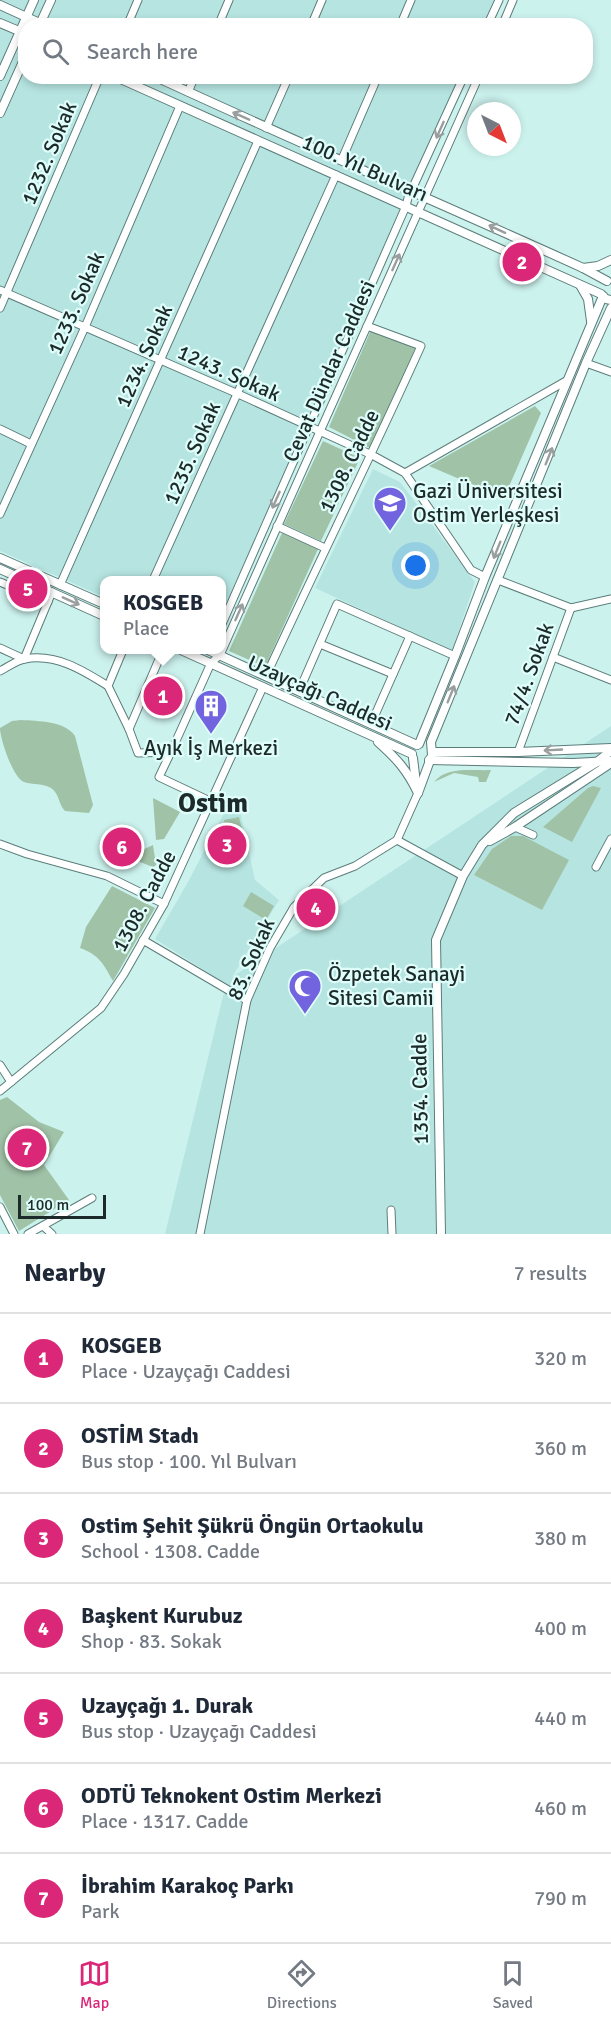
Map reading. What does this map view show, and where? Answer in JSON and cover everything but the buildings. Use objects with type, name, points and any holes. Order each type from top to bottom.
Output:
[{"type":"main road","points":[[0,5],[26,17],[34,0]]},
{"type":"main road","points":[[45,18],[51,0]]},
{"type":"main road","points":[[0,23],[18,31]]},
{"type":"main road","points":[[0,76],[18,42]]},
{"type":"main road","points":[[0,113],[18,73]]},
{"type":"main road","name":"100. Yıl Bulvarı","points":[[132,84],[605,297]]},
{"type":"main road","name":"100. Yıl Bulvarı","points":[[171,84],[609,278]]},
{"type":"main road","points":[[583,268],[598,266],[611,260]]},
{"type":"main road","points":[[418,793],[412,756],[575,359],[591,321],[605,297],[601,287],[609,278]]},
{"type":"main road","points":[[580,284],[588,299],[591,321]]},
{"type":"main road","points":[[418,793],[430,755],[431,742],[586,363],[611,308]]},
{"type":"main road","points":[[575,359],[586,363]]},
{"type":"main road","points":[[0,558],[100,602]]},
{"type":"main road","points":[[0,569],[100,614]]},
{"type":"main road","points":[[485,577],[498,580]]},
{"type":"main road","name":"Uzayçağı Caddesi","points":[[190,654],[369,735],[412,756],[421,763],[430,755],[427,745],[418,744],[371,724],[220,655]]},
{"type":"main road","points":[[369,735],[402,765],[418,793]]},
{"type":"main road","points":[[430,755],[611,750]]},
{"type":"main road","name":"1354. Cadde","points":[[441,1234],[436,940],[463,876],[482,845],[507,818],[597,762],[611,750]]},
{"type":"main road","points":[[430,755],[560,763],[611,762]]},
{"type":"main road","name":"1354. Cadde","points":[[482,845],[526,820],[611,762]]},
{"type":"main road","points":[[560,763],[565,768],[567,780]]},
{"type":"main road","points":[[518,811],[526,820]]},
{"type":"main road","points":[[507,818],[515,827]]},
{"type":"street","points":[[130,18],[138,0]]},
{"type":"street","points":[[221,18],[229,0]]},
{"type":"street","points":[[314,18],[322,0]]},
{"type":"street","points":[[403,18],[411,0]]},
{"type":"street","points":[[491,18],[499,0]]},
{"type":"street","points":[[505,18],[513,0]]},
{"type":"street","name":"1232. Sokak","points":[[0,308],[3,292],[96,84]]},
{"type":"street","points":[[188,92],[192,84]]},
{"type":"street","points":[[266,128],[285,84]]},
{"type":"street","points":[[342,159],[375,84]]},
{"type":"street","name":"Cevat Dündar Caddesi","points":[[226,615],[408,198],[460,84]]},
{"type":"street","name":"Cevat Dündar Caddesi","points":[[226,641],[475,84]]},
{"type":"street","name":"1233. Sokak","points":[[0,513],[85,327],[180,106]]},
{"type":"street","name":"1234. Sokak","points":[[60,585],[258,141]]},
{"type":"street","name":"1235. Sokak","points":[[155,576],[336,175]]},
{"type":"street","name":"1243. Sokak","points":[[3,292],[236,393],[372,455],[405,473]]},
{"type":"street","name":"1308. Cadde","points":[[266,676],[325,548],[372,455],[421,346],[367,326]]},
{"type":"street","points":[[586,363],[611,372]]},
{"type":"street","points":[[485,577],[471,570],[405,473],[566,381]]},
{"type":"street","points":[[0,429],[31,444]]},
{"type":"street","points":[[277,526],[325,548]]},
{"type":"street","points":[[498,580],[571,608],[611,600]]},
{"type":"street","points":[[0,582],[48,602]]},
{"type":"street","points":[[0,671],[24,658],[52,592]]},
{"type":"street","points":[[299,691],[337,604],[455,656]]},
{"type":"street","name":"74/4. Sokak","points":[[518,752],[571,608]]},
{"type":"street","points":[[371,724],[410,636]]},
{"type":"street","points":[[320,644],[393,674]]},
{"type":"street","points":[[0,648],[24,658],[49,659],[78,667],[108,686],[138,753],[171,752]]},
{"type":"street","points":[[108,686],[121,654]]},
{"type":"street","points":[[129,729],[161,654]]},
{"type":"street","points":[[210,654],[211,663],[159,777],[212,802]]},
{"type":"street","name":"Cevat Dündar Caddesi","points":[[211,663],[220,655]]},
{"type":"street","points":[[553,657],[611,680]]},
{"type":"street","name":"1308. Cadde","points":[[6,1087],[101,1008],[164,904],[263,687]]},
{"type":"street","points":[[418,793],[397,840],[463,876]]},
{"type":"street","points":[[515,827],[533,835],[526,820]]},
{"type":"street","points":[[596,867],[611,839]]},
{"type":"street","name":"83. Sokak","points":[[200,1234],[247,1000],[270,948],[294,907],[324,878],[355,866],[397,840]]},
{"type":"street","points":[[0,844],[40,858],[107,876],[164,904]]},
{"type":"street","points":[[143,940],[247,1000]]},
{"type":"street","points":[[0,1065],[6,1087]]},
{"type":"street","points":[[0,1079],[6,1087]]},
{"type":"street","points":[[28,1234],[92,1198]]},
{"type":"street","points":[[0,1207],[14,1234]]},
{"type":"street","points":[[391,1210],[392,1234]]},
{"type":"street","points":[[43,1226],[52,1234]]},
{"type":"shaded area","points":[[0,0],[494,0],[485,18],[18,18],[18,84],[457,84],[226,604],[226,576],[100,576],[100,595],[0,551]]},
{"type":"shaded area","name":"Gazi Üniversitesi Ostim Yerleşkesi","points":[[373,469],[400,482],[475,582],[452,651],[315,588]]},
{"type":"shaded area","points":[[611,726],[611,1234],[165,1234],[226,984],[155,939],[233,796],[238,802],[255,880],[279,900],[232,977]]},
{"type":"green space","points":[[371,330],[416,346],[372,449],[329,427]]},
{"type":"green space","points":[[535,406],[541,413],[504,498],[429,466]]},
{"type":"green space","points":[[323,441],[360,458],[321,541],[284,524]]},
{"type":"green space","points":[[282,533],[318,549],[265,667],[229,651]]},
{"type":"green space","points":[[21,720],[65,727],[75,736],[93,805],[89,813],[65,811],[51,788],[20,779],[5,749],[0,728],[12,721]]},
{"type":"green space","points":[[491,770],[486,782],[479,782],[478,777],[454,773],[434,782],[439,777],[453,771]]},
{"type":"green space","points":[[593,786],[601,788],[572,842],[543,827],[588,788]]},
{"type":"green space","points":[[153,798],[180,812],[164,839],[156,840]]},
{"type":"green space","points":[[239,817],[245,842],[230,845],[224,820]]},
{"type":"green space","points":[[511,836],[523,836],[569,860],[542,910],[474,875],[492,849]]},
{"type":"green space","points":[[153,845],[156,865],[153,867],[140,862],[136,853]]},
{"type":"green space","points":[[112,886],[155,908],[113,981],[100,960],[80,948],[86,927]]},
{"type":"green space","points":[[251,892],[274,906],[266,920],[243,906]]},
{"type":"green space","points":[[7,1097],[39,1122],[64,1132],[44,1165],[69,1200],[19,1231],[0,1195],[0,1100]]},
{"type":"place","name":"OSTİM Stadı","points":[[522,262]]},
{"type":"place","name":"Gazi Üniversitesi Ostim Yerleşkesi","points":[[390,532]]},
{"type":"place","name":"Uzayçağı 1. Durak","points":[[28,589]]},
{"type":"place","name":"KOSGEB","points":[[163,696]]},
{"type":"place","name":"Ayık İş Merkezi","points":[[211,735]]},
{"type":"place","name":"Ostim Şehit Şükrü Öngün Ortaokulu","points":[[227,845]]},
{"type":"place","name":"ODTÜ Teknokent Ostim Merkezi","points":[[122,847]]},
{"type":"place","name":"Başkent Kurubuz","points":[[316,908]]},
{"type":"place","name":"Özpetek Sanayi Sitesi Camii","points":[[305,1015]]},
{"type":"place","name":"İbrahim Karakoç Parkı","points":[[27,1148]]},
{"type":"district","name":"Ostim","points":[[213,803]]}]
